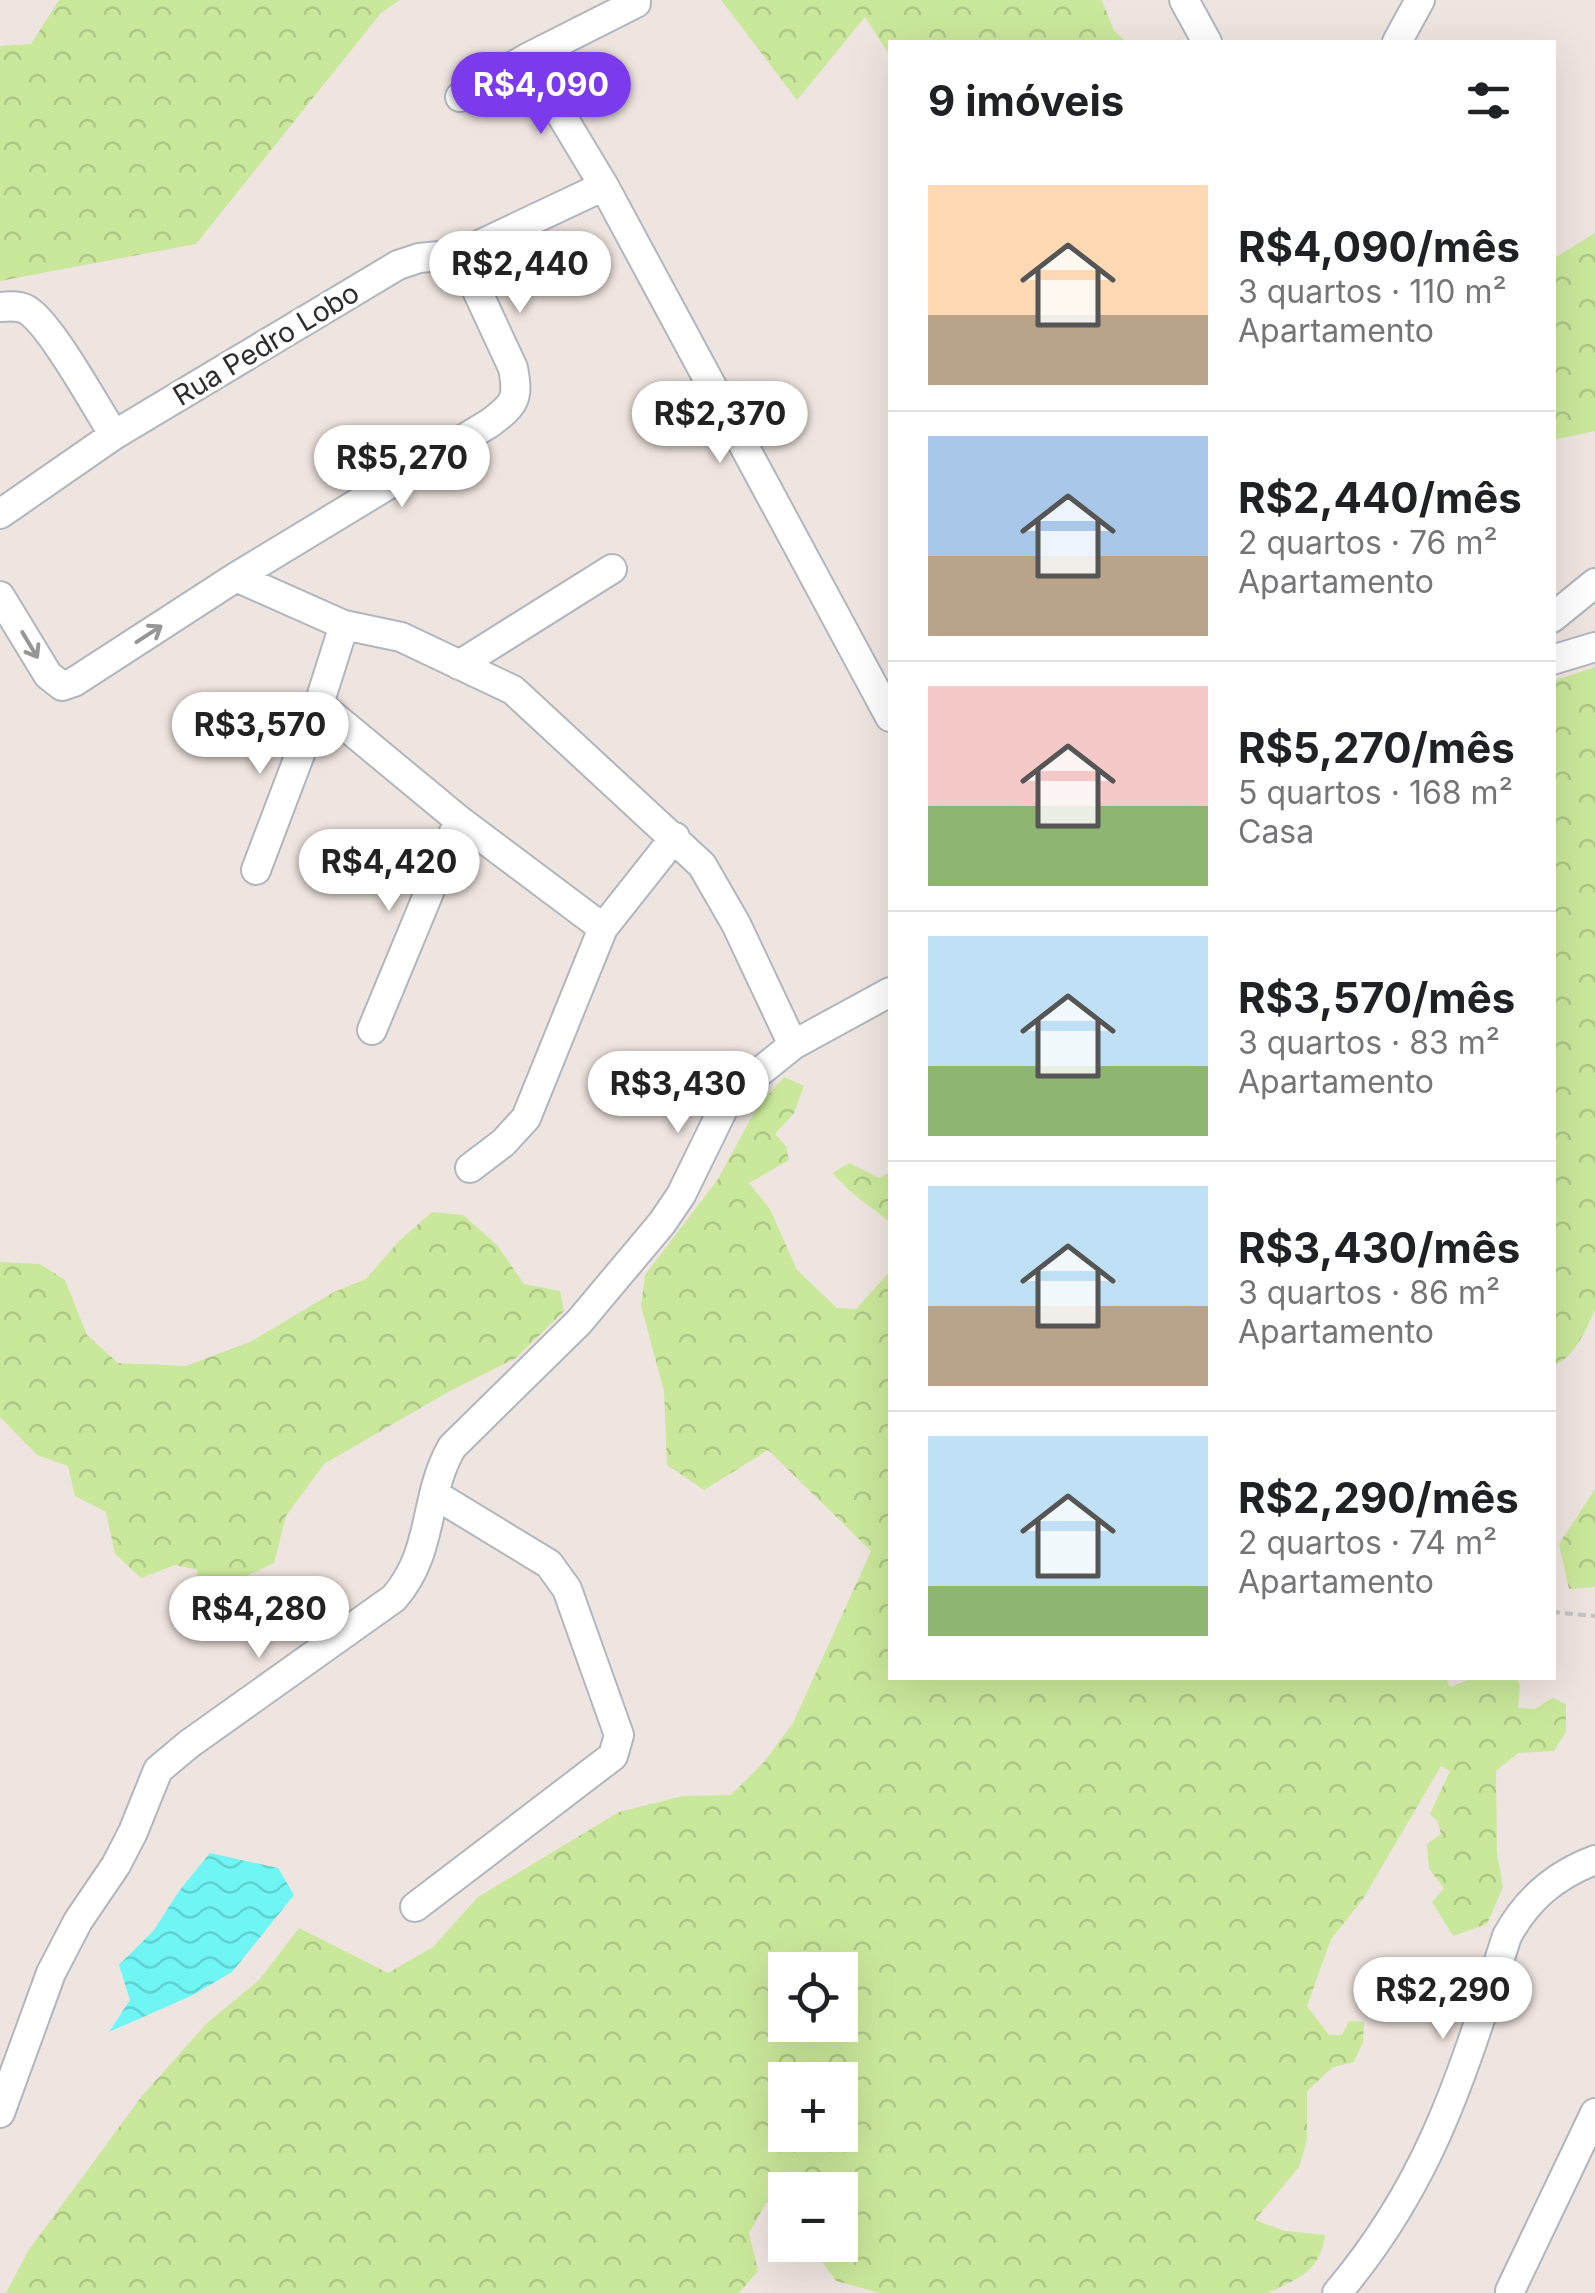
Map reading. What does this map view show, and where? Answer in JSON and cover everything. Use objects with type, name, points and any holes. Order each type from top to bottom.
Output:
[{"type":"street","points":[[1184,0],[1206,40]]},
{"type":"street","points":[[1398,40],[1420,0]]},
{"type":"street","points":[[460,97],[636,3]]},
{"type":"street","points":[[527,58],[604,186],[888,712]]},
{"type":"street","name":"Rua Pedro Lobo","points":[[0,514],[114,436],[398,265],[419,258],[460,254],[604,186]]},
{"type":"street","points":[[0,596],[48,675],[66,685],[490,423],[507,410],[517,394],[513,368],[460,254]]},
{"type":"street","points":[[0,307],[13,306],[30,312],[114,436]]},
{"type":"street","points":[[459,665],[612,568]]},
{"type":"street","points":[[236,577],[344,624],[402,637],[513,690],[702,865],[718,889],[793,1045]]},
{"type":"street","points":[[1556,615],[1595,583]]},
{"type":"street","points":[[256,870],[319,704],[344,624]]},
{"type":"street","points":[[1556,659],[1595,647]]},
{"type":"street","points":[[319,704],[459,820],[603,928]]},
{"type":"street","points":[[372,1030],[459,820]]},
{"type":"street","points":[[470,1168],[503,1143],[526,1118],[603,928],[674,838]]},
{"type":"street","points":[[0,2113],[51,1973],[78,1921],[125,1848],[158,1770],[394,1598],[417,1566],[434,1494],[452,1447],[617,1280],[681,1195],[725,1105],[751,1078],[793,1045],[888,993]]},
{"type":"street","points":[[415,1907],[613,1756],[619,1735],[567,1589],[549,1564],[434,1494]]},
{"type":"street","points":[[1338,2293],[1388,2228],[1420,2173],[1459,2085],[1507,1936],[1518,1916],[1552,1881],[1595,1860]]},
{"type":"street","points":[[1510,2291],[1595,2112]]},
{"type":"path","points":[[1556,1612],[1595,1616]]},
{"type":"green space","points":[[59,0],[400,0],[381,13],[196,244],[0,281],[0,46],[31,44]]},
{"type":"green space","points":[[721,0],[1102,0],[1114,31],[1125,40],[888,40],[888,53],[865,17],[797,100]]},
{"type":"green space","points":[[1595,233],[1595,431],[1556,439],[1556,257]]},
{"type":"green space","points":[[1595,667],[1595,1309],[1574,1350],[1556,1364],[1556,680]]},
{"type":"green space","points":[[784,1077],[804,1086],[794,1113],[775,1134],[786,1146],[789,1160],[749,1183],[770,1209],[797,1270],[837,1308],[856,1309],[888,1273],[888,1680],[1447,1680],[1450,1687],[1468,1680],[1518,1680],[1518,1708],[1535,1709],[1552,1698],[1566,1704],[1566,1732],[1554,1751],[1518,1753],[1496,1771],[1497,1853],[1503,1887],[1487,1924],[1453,1936],[1432,1902],[1444,1888],[1429,1869],[1427,1844],[1441,1834],[1438,1822],[1430,1814],[1450,1771],[1441,1766],[1363,1899],[1331,1939],[1307,2006],[1329,2035],[1342,2035],[1349,2021],[1364,2022],[1363,2042],[1354,2062],[1333,2067],[1307,2091],[1307,2140],[1299,2167],[1255,2220],[1285,2231],[1325,2235],[1313,2266],[1268,2293],[880,2293],[836,2281],[822,2262],[858,2262],[858,2172],[768,2172],[768,2202],[749,2233],[758,2271],[739,2293],[6,2293],[28,2251],[142,2096],[207,2023],[259,1980],[299,1928],[388,1973],[433,1947],[478,1897],[619,1812],[683,1796],[731,1795],[764,1762],[793,1723],[871,1551],[768,1450],[704,1490],[667,1465],[664,1391],[641,1306],[645,1275],[718,1179],[756,1109]]},
{"type":"green space","points":[[850,1163],[879,1178],[888,1173],[888,1220],[852,1193],[832,1173]]},
{"type":"green space","points":[[432,1212],[463,1215],[497,1245],[524,1284],[560,1291],[564,1311],[516,1358],[450,1391],[324,1464],[286,1516],[274,1563],[236,1581],[206,1609],[188,1599],[198,1570],[175,1565],[141,1578],[115,1554],[106,1512],[75,1496],[68,1466],[37,1455],[0,1417],[0,1262],[40,1264],[65,1280],[87,1335],[118,1363],[186,1366],[252,1341],[334,1292],[366,1279],[399,1241]]},
{"type":"green space","points":[[1595,1489],[1595,1587],[1569,1589],[1559,1544]]},
{"type":"water","points":[[210,1853],[278,1868],[294,1895],[232,1972],[191,1996],[109,2032],[130,2000],[119,1965],[154,1930]]}]
